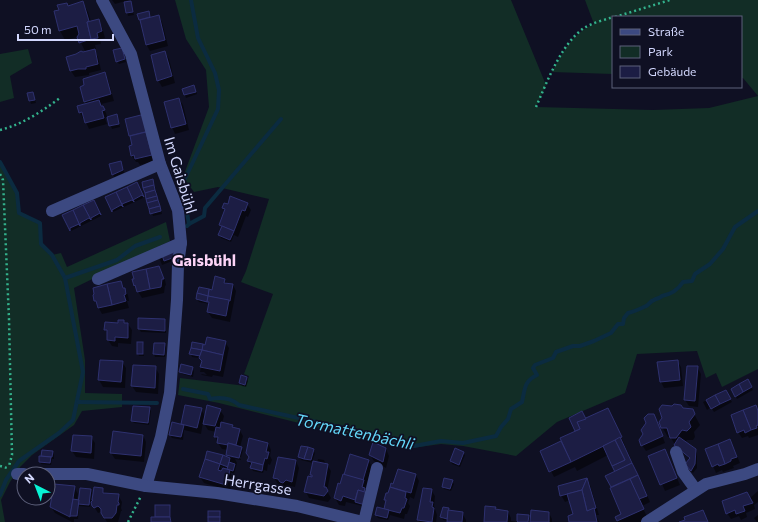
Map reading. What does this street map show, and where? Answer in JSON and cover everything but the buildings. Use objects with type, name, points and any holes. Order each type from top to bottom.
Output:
[{"type":"street","name":"Im Gaisbühl","points":[[102,0],[131,54],[160,164],[178,210],[181,242],[178,264],[178,300],[170,393],[161,437],[146,486]]},
{"type":"street","points":[[52,210],[160,164]]},
{"type":"street","points":[[98,279],[181,242]]},
{"type":"street","points":[[676,452],[683,472],[696,490]]},
{"type":"street","points":[[363,522],[377,468]]},
{"type":"street","points":[[649,521],[706,484],[745,474],[758,469]]},
{"type":"street","name":"Herrgasse","points":[[56,474],[87,474],[146,486],[217,493],[297,506],[363,522]]},
{"type":"path","points":[[617,16],[670,0]]},
{"type":"path","points":[[536,106],[559,58],[573,38],[585,28],[612,18]]},
{"type":"path","points":[[0,130],[13,127],[34,117],[60,98]]},
{"type":"path","points":[[0,174],[3,180],[9,319],[12,455],[15,472]]},
{"type":"path","points":[[0,466],[15,472]]},
{"type":"path","points":[[128,522],[146,486]]},
{"type":"green space","points":[[175,0],[511,0],[546,85],[536,107],[653,110],[709,108],[758,96],[758,369],[722,387],[716,373],[706,378],[697,351],[637,354],[625,393],[557,422],[516,456],[463,446],[441,444],[412,448],[311,426],[219,403],[178,395],[180,378],[246,386],[249,376],[244,374],[273,294],[241,282],[246,271],[269,199],[218,187],[194,192],[183,177],[209,107],[206,70],[186,39]]},
{"type":"green space","points":[[585,0],[758,0],[758,96],[742,78],[742,16],[612,16],[612,74],[552,72],[574,38],[580,32],[594,24]]},
{"type":"green space","points":[[28,49],[32,63],[10,76],[14,98],[0,102],[0,54]]},
{"type":"green space","points":[[0,162],[17,193],[19,212],[40,223],[41,244],[52,255],[61,253],[67,267],[166,222],[170,241],[74,288],[85,360],[85,393],[122,394],[122,407],[82,411],[74,425],[32,455],[21,466],[16,466],[16,473],[1,500],[5,522],[0,522]]},
{"type":"waterway","points":[[187,226],[189,224],[182,185],[218,109],[219,90],[215,73],[198,38],[191,0]]},
{"type":"waterway","points":[[189,224],[204,216],[205,208],[281,119]]},
{"type":"waterway","points":[[0,162],[17,193],[19,213],[40,223],[41,244],[52,255],[65,278],[83,372],[73,420],[59,433],[19,461],[6,480],[0,495]]},
{"type":"waterway","name":"Tormattenbächli","points":[[183,389],[208,394],[210,399],[225,399],[239,405],[353,430],[414,446],[441,441],[463,443],[496,436],[508,419],[511,409],[522,402],[527,383],[537,375],[533,368],[535,365],[553,358],[556,352],[573,346],[580,346],[611,333],[618,324],[623,324],[624,318],[628,313],[644,307],[662,296],[672,293],[683,282],[692,281],[695,274],[710,264],[723,249],[735,227],[758,211]]},
{"type":"waterway","points":[[65,278],[117,260],[135,246],[160,237]]},
{"type":"waterway","name":"Tormattenbächli","points":[[78,402],[157,403]]},
{"type":"district","name":"Gaisbühl","points":[[204,259]]}]
